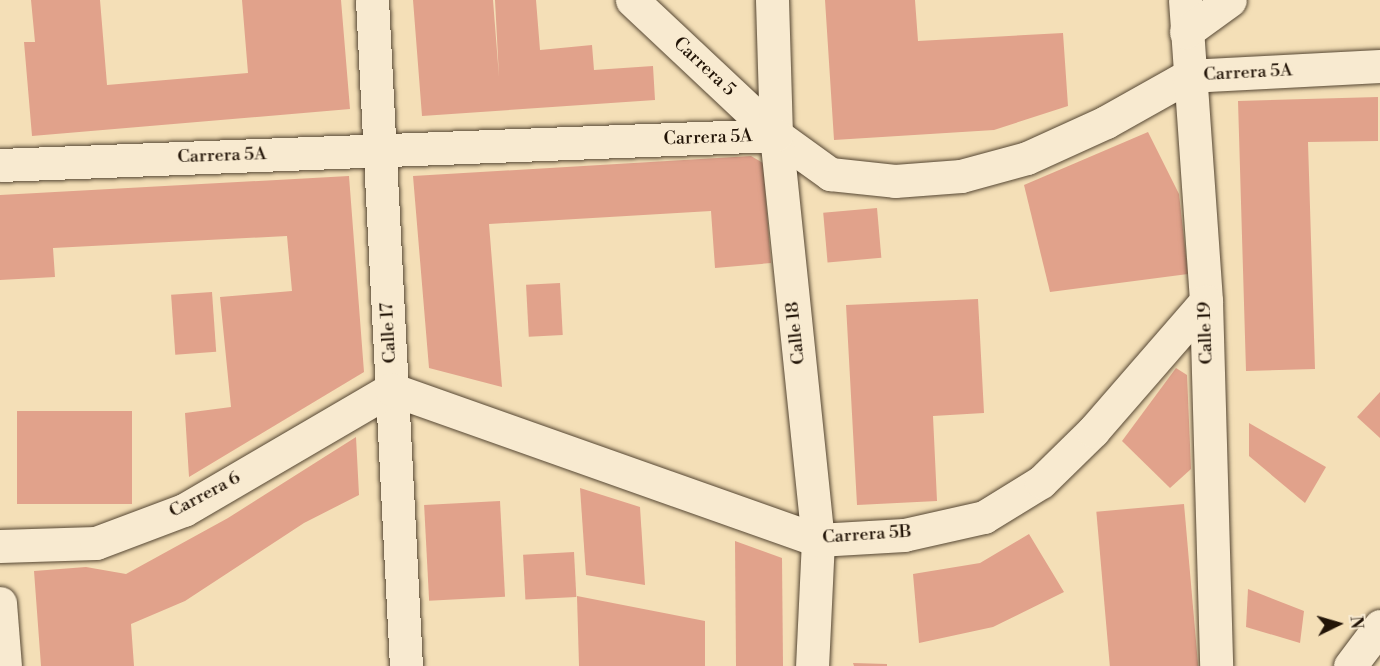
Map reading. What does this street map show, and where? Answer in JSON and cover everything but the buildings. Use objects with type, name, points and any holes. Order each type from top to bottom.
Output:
[{"type":"street","name":"Calle 17","points":[[372,0],[406,666]]},
{"type":"street","name":"Carrera 5","points":[[632,0],[776,135]]},
{"type":"street","name":"Calle 18","points":[[772,0],[776,135],[818,540],[812,666]]},
{"type":"street","name":"Calle 19","points":[[1185,0],[1188,76],[1206,301],[1216,666]]},
{"type":"street","points":[[1186,32],[1230,0]]},
{"type":"street","name":"Carrera 5A","points":[[0,165],[776,135],[830,174],[895,182],[961,176],[1027,158],[1106,123],[1188,76],[1380,66]]},
{"type":"street","name":"Carrera 5B","points":[[391,389],[818,540],[904,535],[984,517],[1041,482],[1064,460],[1206,301]]},
{"type":"street","name":"Carrera 6","points":[[0,546],[96,543],[184,510],[391,389]]},
{"type":"street","points":[[0,603],[5,666]]},
{"type":"street","points":[[1350,666],[1380,627]]}]
